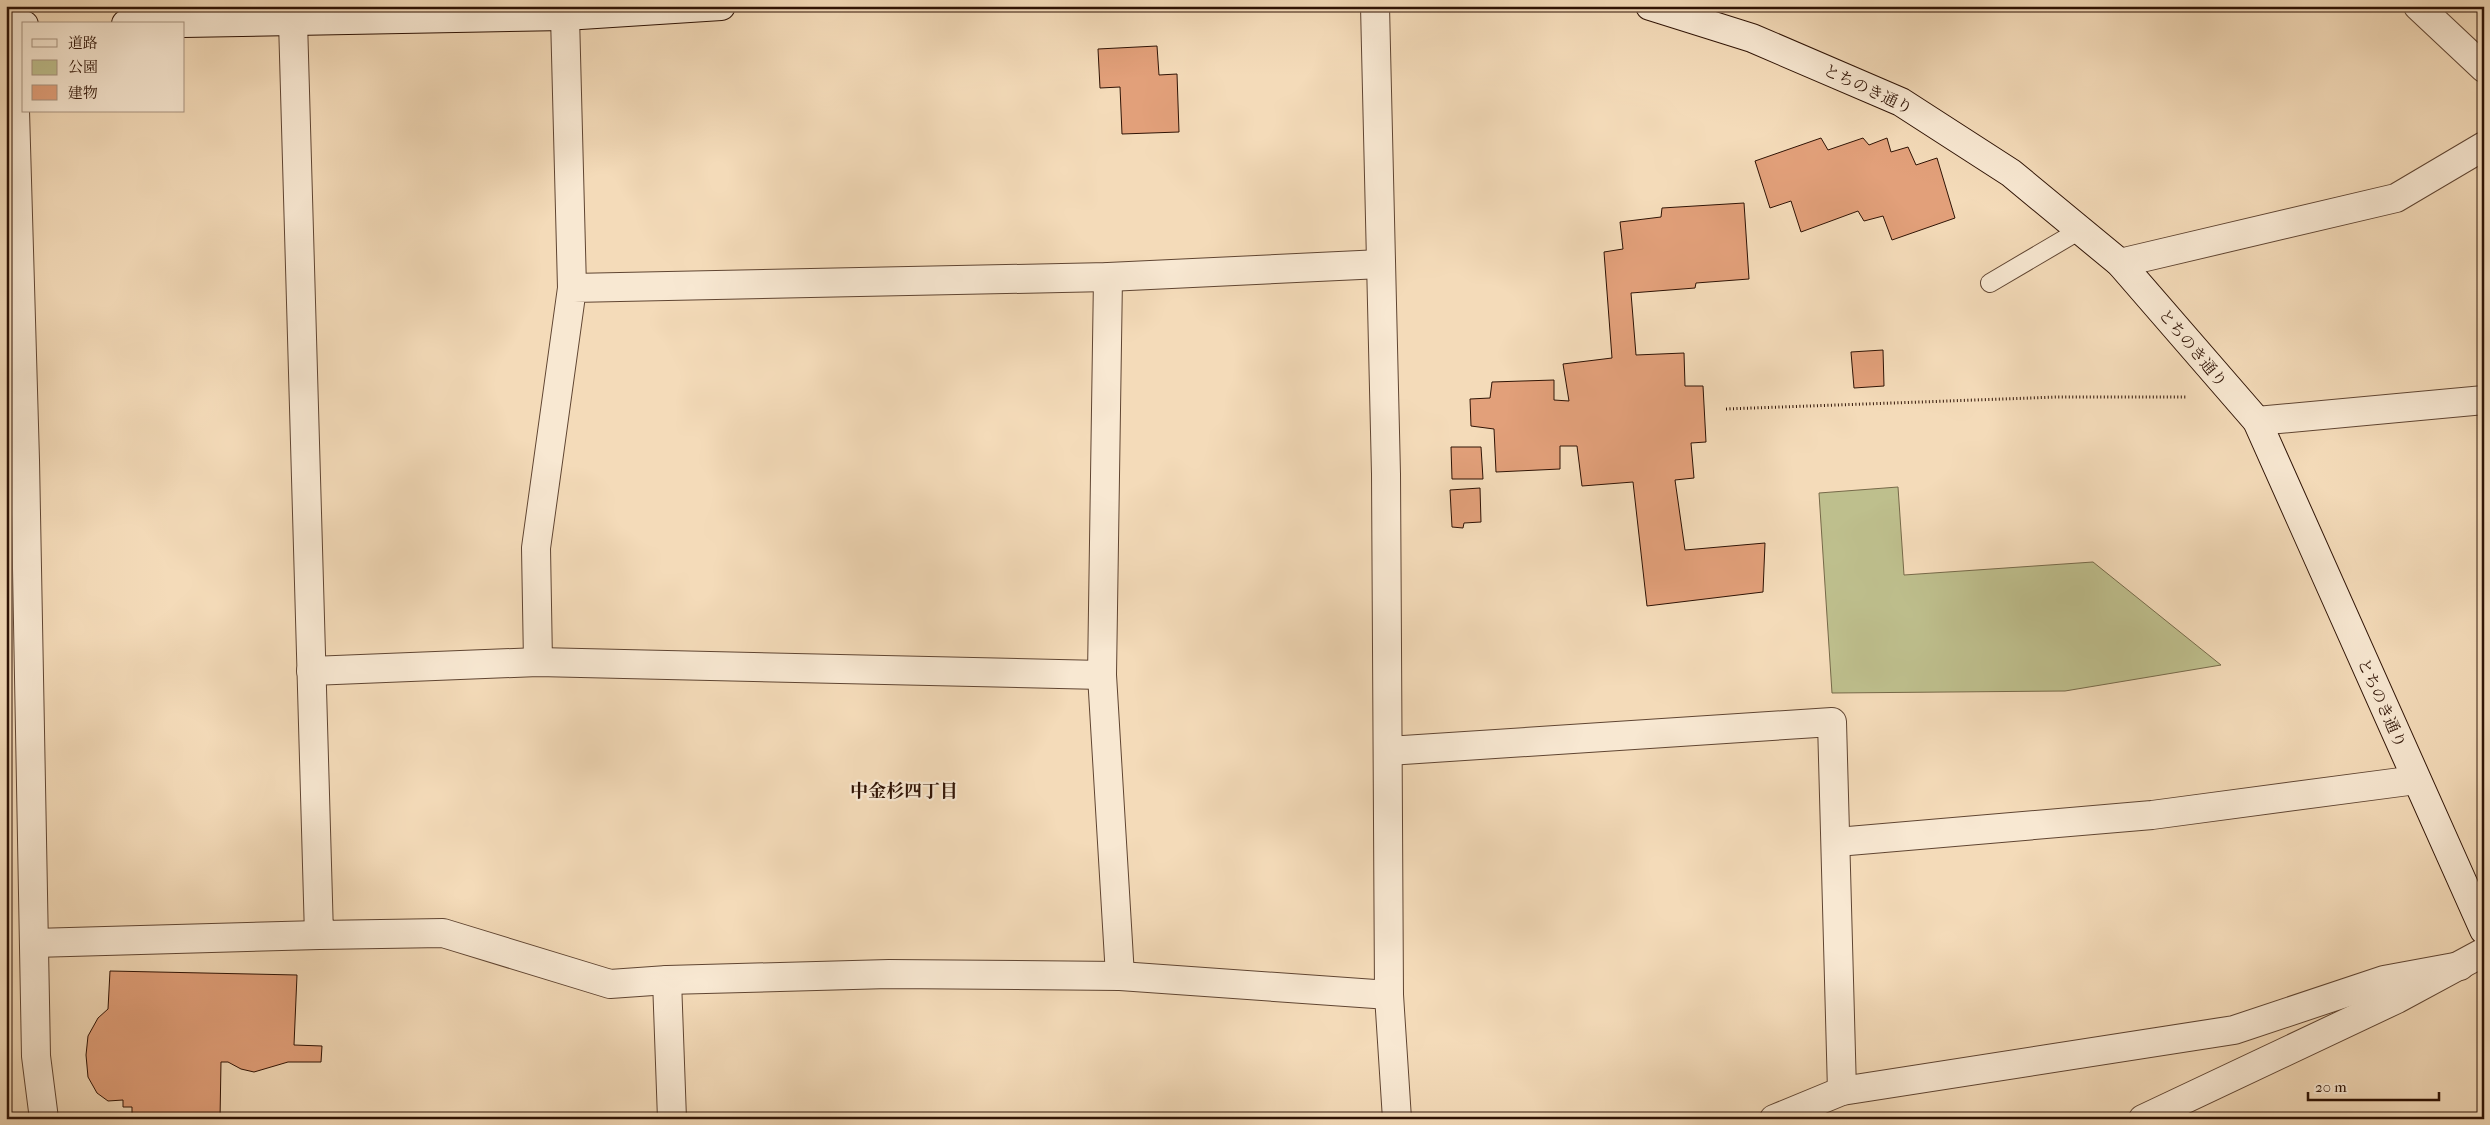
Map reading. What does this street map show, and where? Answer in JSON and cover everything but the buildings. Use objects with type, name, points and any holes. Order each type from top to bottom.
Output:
[{"type":"street","points":[[185,23],[565,16],[721,6]]},
{"type":"street","points":[[1375,6],[1386,474],[1389,995],[1397,1119]]},
{"type":"street","name":"とちのき通り","points":[[1650,6],[1752,38],[1901,102],[2011,173],[2120,263],[2257,421],[2484,930]]},
{"type":"street","points":[[2418,6],[2484,68]]},
{"type":"street","points":[[538,662],[536,548],[572,288],[565,16]]},
{"type":"street","points":[[14,21],[16,460],[34,943],[36,1056],[44,1119]]},
{"type":"street","points":[[293,21],[319,935]]},
{"type":"street","points":[[2120,263],[2396,198],[2484,146]]},
{"type":"street","points":[[572,288],[1108,277],[1380,264]]},
{"type":"street","points":[[1108,277],[1102,675],[1120,976]]},
{"type":"street","points":[[2257,421],[2484,400]]},
{"type":"street","points":[[311,671],[538,662],[1102,675]]},
{"type":"street","points":[[1388,751],[1832,722],[1837,842],[1842,1091]]},
{"type":"street","points":[[1837,842],[2152,815],[2416,780]]},
{"type":"street","points":[[34,943],[443,933],[610,984],[668,980],[889,974],[1120,976],[1389,995]]},
{"type":"street","points":[[2144,1119],[2396,999],[2484,952]]},
{"type":"street","points":[[1774,1119],[1842,1091],[2234,1030],[2384,980],[2460,966]]},
{"type":"street","points":[[668,980],[672,1119]]},
{"type":"lane","points":[[1990,283],[2080,230]]},
{"type":"path","points":[[1726,409],[2058,396],[2197,397]]},
{"type":"green space","points":[[1898,487],[1904,575],[2093,562],[2221,665],[2065,691],[1832,693],[1819,493]]},
{"type":"district","name":"中金杉四丁目","points":[[904,791]]}]
